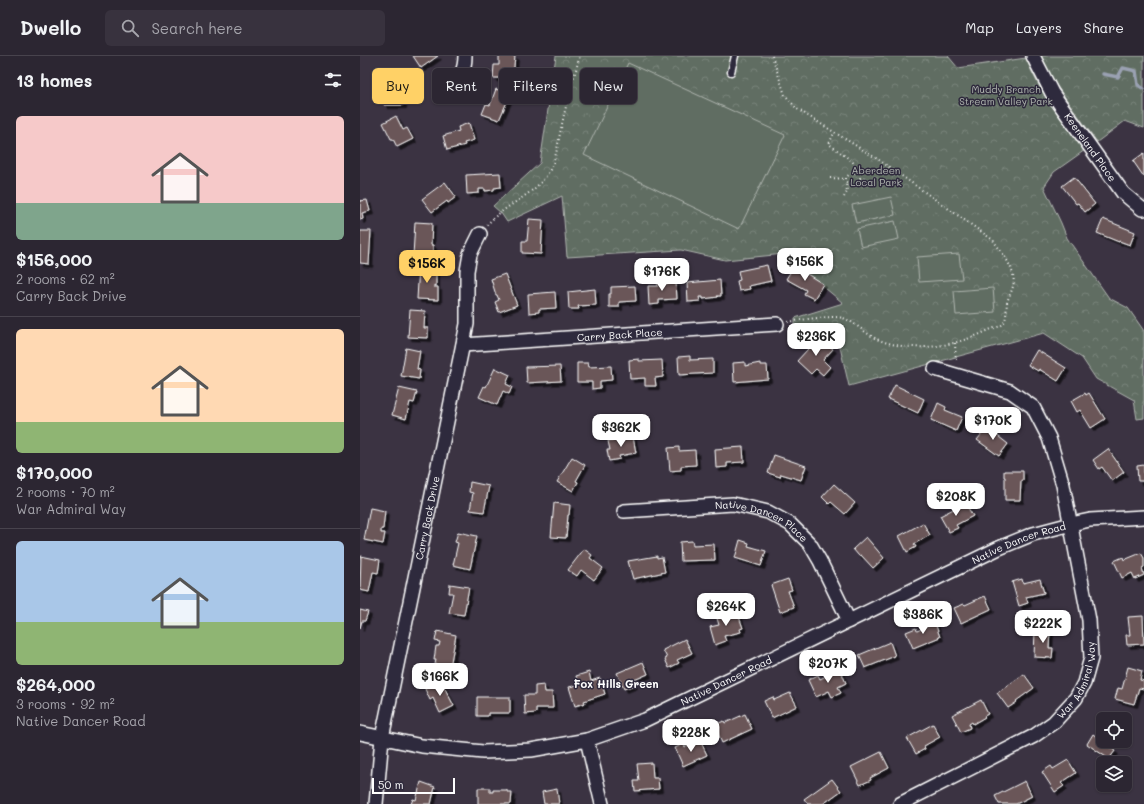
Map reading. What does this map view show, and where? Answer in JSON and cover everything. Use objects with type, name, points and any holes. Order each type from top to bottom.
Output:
[{"type":"street","points":[[464,68],[465,56]]},
{"type":"street","name":"Keeneland Place","points":[[1033,56],[1052,93],[1123,193],[1142,209],[1144,209]]},
{"type":"street","name":"Carry Back Drive","points":[[376,804],[382,738],[467,324],[467,271],[470,254],[480,234]]},
{"type":"street","name":"Carry Back Place","points":[[463,345],[776,324]]},
{"type":"street","name":"War Admiral Way","points":[[902,803],[1034,736],[1054,722],[1076,698],[1084,684],[1091,658],[1089,620],[1063,485],[1050,438],[1033,407],[1010,391],[935,369]]},
{"type":"street","name":"Native Dancer Place","points":[[624,511],[733,504],[768,512],[790,524],[810,544],[820,561],[849,621]]},
{"type":"street","name":"Native Dancer Road","points":[[360,733],[422,746],[482,752],[532,750],[587,740],[646,720],[999,548],[1033,534],[1090,520],[1144,517]]},
{"type":"street","points":[[587,740],[602,804]]},
{"type":"lane","points":[[731,72],[735,56]]},
{"type":"path","points":[[480,234],[492,220],[527,196],[548,174],[553,165],[571,86],[580,56]]},
{"type":"path","points":[[772,56],[785,95],[797,109],[879,160],[993,240],[1006,258],[1013,273],[1013,286],[1007,301],[1006,318],[1002,324],[978,335],[955,343],[920,347],[891,344],[878,340],[843,318],[830,316],[776,324]]},
{"type":"path","points":[[834,133],[829,144],[855,165],[858,169],[857,174]]},
{"type":"path","points":[[844,197],[847,192],[846,177],[853,172],[859,175],[860,178]]},
{"type":"path","points":[[830,178],[846,181],[854,186],[860,182],[860,178]]},
{"type":"path","points":[[860,178],[865,178]]},
{"type":"path","points":[[954,375],[956,362],[955,343]]},
{"type":"green space","name":"Aberdeen Local Park","points":[[556,56],[948,56],[958,68],[1026,58],[1031,71],[1045,95],[1085,150],[1054,172],[1044,187],[1067,238],[1109,298],[1128,308],[1144,331],[1144,418],[1137,419],[1134,400],[1096,379],[1082,358],[1044,333],[849,386],[837,334],[795,329],[795,318],[843,303],[784,254],[725,260],[681,250],[567,257],[562,196],[507,222],[501,213],[493,206],[540,163],[549,104],[572,104],[572,68],[554,68]]},
{"type":"green space","name":"Muddy Branch Stream Valley Park","points":[[1040,56],[1144,56],[1144,128],[1125,121],[1097,142],[1049,75]]},
{"type":"green space","points":[[628,63],[785,135],[739,229],[584,155],[608,104],[637,104],[637,68],[626,68]]},
{"type":"green space","points":[[891,197],[895,215],[856,223],[852,205]]},
{"type":"green space","points":[[895,221],[899,239],[861,247],[857,229]]},
{"type":"green space","points":[[959,254],[962,279],[919,282],[917,257]]},
{"type":"green space","points":[[993,288],[995,312],[956,315],[954,291]]},
{"type":"building","points":[[413,56],[438,56],[421,68]]},
{"type":"building","points":[[499,56],[515,56],[514,68],[499,68],[499,78],[493,78],[494,65],[499,65]]},
{"type":"building","points":[[496,89],[499,90],[499,104],[506,104],[499,120],[482,114],[486,104],[490,105]]},
{"type":"building","points":[[384,104],[403,104],[403,105]]},
{"type":"building","points":[[396,116],[403,130],[407,128],[413,139],[397,147],[383,123]]},
{"type":"building","points":[[469,123],[474,140],[464,143],[465,145],[447,150],[443,136],[459,131],[458,127]]},
{"type":"building","points":[[1144,153],[1144,177],[1133,161]]},
{"type":"building","points":[[500,173],[501,187],[494,188],[494,190],[485,191],[485,189],[479,189],[479,193],[467,194],[466,175]]},
{"type":"building","points":[[1074,177],[1095,204],[1085,212],[1078,203],[1076,204],[1062,186]]},
{"type":"building","points":[[445,182],[456,197],[448,203],[447,201],[432,212],[422,199]]},
{"type":"building","points":[[367,200],[370,211],[362,213],[363,219],[360,220],[360,201]]},
{"type":"building","points":[[529,219],[543,220],[541,254],[522,253],[522,241],[527,241]]},
{"type":"building","points":[[1103,219],[1135,232],[1130,245],[1097,233]]},
{"type":"building","points":[[415,222],[432,223],[431,245],[433,245],[433,256],[413,256]]},
{"type":"building","points":[[360,231],[371,231],[369,264],[360,263]]},
{"type":"building","points":[[767,265],[771,281],[749,286],[750,289],[739,291],[737,281],[740,280],[738,271]]},
{"type":"building","points":[[419,266],[434,267],[434,272],[436,272],[436,286],[434,285],[434,287],[438,287],[438,300],[417,299]]},
{"type":"building","points":[[794,266],[823,284],[814,299],[804,294],[806,290],[786,279]]},
{"type":"building","points":[[505,274],[517,305],[499,312],[495,302],[499,300],[491,279]]},
{"type":"building","points":[[667,279],[667,284],[676,283],[677,299],[659,300],[659,304],[649,305],[648,286],[658,286],[657,280]]},
{"type":"building","points":[[720,280],[721,296],[703,299],[703,297],[699,297],[700,301],[688,302],[687,283]]},
{"type":"building","points":[[635,286],[636,301],[619,302],[619,307],[609,307],[609,294],[611,294],[611,287]]},
{"type":"building","points":[[595,289],[596,305],[578,306],[579,309],[569,309],[568,292]]},
{"type":"building","points":[[555,292],[556,308],[539,309],[539,312],[529,313],[528,294]]},
{"type":"building","points":[[410,310],[425,311],[424,328],[428,328],[428,338],[408,337]]},
{"type":"building","points":[[819,337],[833,349],[823,360],[830,367],[823,375],[816,369],[811,374],[797,361]]},
{"type":"building","points":[[406,348],[420,351],[417,369],[420,370],[419,379],[401,376]]},
{"type":"building","points":[[1037,350],[1066,368],[1058,381],[1039,369],[1038,371],[1028,365]]},
{"type":"building","points":[[690,356],[690,360],[713,359],[713,373],[679,375],[678,357]]},
{"type":"building","points":[[639,359],[639,361],[662,360],[663,377],[655,378],[656,386],[645,386],[645,378],[630,379],[629,360]]},
{"type":"building","points":[[745,362],[745,366],[760,363],[760,365],[767,365],[768,379],[734,382],[733,363]]},
{"type":"building","points":[[577,363],[588,363],[589,367],[611,366],[612,380],[600,381],[600,388],[592,389],[592,382],[577,382]]},
{"type":"building","points":[[560,366],[561,381],[527,383],[526,367]]},
{"type":"building","points":[[495,368],[510,375],[506,384],[512,387],[509,394],[503,391],[497,405],[479,397],[484,386],[486,387]]},
{"type":"building","points":[[895,385],[924,399],[918,413],[888,399]]},
{"type":"building","points":[[399,388],[417,392],[414,403],[410,402],[406,419],[392,415]]},
{"type":"building","points":[[1085,393],[1086,395],[1089,393],[1105,419],[1091,428],[1080,410],[1077,412],[1071,401]]},
{"type":"building","points":[[938,403],[946,407],[945,410],[962,417],[956,431],[931,420]]},
{"type":"building","points":[[989,425],[996,430],[994,433],[1008,444],[999,456],[977,440]]},
{"type":"building","points":[[633,437],[636,453],[619,456],[620,459],[609,461],[607,450],[610,450],[608,441]]},
{"type":"building","points":[[679,447],[679,451],[695,450],[696,465],[681,466],[681,470],[670,471],[668,448]]},
{"type":"building","points":[[743,447],[744,462],[727,463],[727,467],[716,468],[715,449]]},
{"type":"building","points":[[1108,449],[1124,472],[1112,481],[1102,467],[1099,469],[1093,460]]},
{"type":"building","points":[[774,455],[806,466],[801,480],[781,474],[780,477],[768,473]]},
{"type":"building","points":[[572,457],[585,465],[576,481],[578,482],[573,491],[557,482]]},
{"type":"building","points":[[1144,465],[1144,481],[1138,481],[1137,466]]},
{"type":"building","points":[[1004,471],[1023,471],[1020,500],[1005,500]]},
{"type":"building","points":[[470,482],[489,486],[484,512],[470,510],[473,493],[469,492]]},
{"type":"building","points":[[834,484],[855,503],[845,514],[831,502],[829,504],[822,497]]},
{"type":"building","points":[[554,503],[570,505],[566,538],[551,537]]},
{"type":"building","points":[[965,503],[973,516],[956,525],[958,528],[949,532],[940,516]]},
{"type":"building","points":[[370,508],[385,511],[383,529],[381,529],[381,533],[385,533],[383,544],[364,540]]},
{"type":"building","points":[[923,523],[930,535],[914,544],[916,547],[907,552],[899,536]]},
{"type":"building","points":[[458,532],[477,536],[470,569],[453,565],[458,543],[455,542]]},
{"type":"building","points":[[866,537],[884,558],[873,568],[853,549]]},
{"type":"building","points":[[740,540],[749,543],[748,546],[766,551],[761,566],[735,558]]},
{"type":"building","points":[[692,541],[693,545],[714,544],[715,560],[681,561],[680,542]]},
{"type":"building","points":[[584,549],[592,555],[590,558],[603,568],[594,580],[581,570],[577,576],[568,570]]},
{"type":"building","points":[[1141,553],[1144,558],[1144,567],[1142,568],[1144,575],[1135,579],[1132,573],[1122,578],[1114,561],[1123,557],[1124,560]]},
{"type":"building","points":[[361,556],[380,560],[378,573],[373,572],[369,592],[360,590]]},
{"type":"building","points":[[657,556],[657,558],[662,557],[665,572],[633,579],[628,561]]},
{"type":"building","points":[[788,579],[792,590],[788,591],[794,607],[780,612],[771,585]]},
{"type":"building","points":[[1022,579],[1023,583],[1040,579],[1044,593],[1026,597],[1028,603],[1019,606],[1012,582]]},
{"type":"building","points":[[450,584],[469,587],[464,615],[449,613],[453,593],[449,593]]},
{"type":"building","points":[[985,596],[991,609],[961,623],[954,608]]},
{"type":"building","points":[[360,610],[368,612],[365,621],[362,621],[360,628]]},
{"type":"building","points":[[729,611],[731,617],[738,614],[743,628],[740,629],[741,632],[724,636],[726,641],[715,645],[710,627],[719,625],[716,615]]},
{"type":"building","points":[[1143,616],[1144,644],[1127,645],[1126,635],[1130,635],[1128,617]]},
{"type":"building","points":[[935,623],[940,637],[913,648],[906,632],[916,628],[917,631]]},
{"type":"building","points":[[1035,630],[1050,630],[1049,648],[1053,648],[1052,658],[1034,657]]},
{"type":"building","points":[[437,631],[456,635],[450,667],[435,664],[436,660],[434,660],[436,646],[439,646],[440,642],[435,641]]},
{"type":"building","points":[[685,639],[692,653],[677,660],[679,663],[669,668],[665,659],[667,658],[663,650]]},
{"type":"building","points":[[890,642],[895,656],[865,668],[859,655]]},
{"type":"building","points":[[643,662],[648,674],[632,681],[634,685],[624,689],[617,673]]},
{"type":"building","points":[[1128,667],[1142,671],[1140,680],[1144,681],[1144,689],[1139,688],[1134,704],[1115,699],[1118,688],[1122,689]]},
{"type":"building","points":[[840,669],[846,683],[838,687],[841,693],[832,697],[829,691],[816,697],[808,680],[818,675],[820,679]]},
{"type":"building","points":[[589,672],[591,681],[600,678],[605,694],[584,701],[585,703],[575,706],[569,687],[578,685],[576,676]]},
{"type":"building","points":[[1024,674],[1034,688],[1008,708],[997,693]]},
{"type":"building","points":[[441,681],[454,706],[440,713],[433,698],[430,700],[425,689]]},
{"type":"building","points":[[544,685],[545,692],[552,692],[553,708],[536,708],[536,713],[525,714],[524,695],[535,695],[535,686]]},
{"type":"building","points":[[790,693],[797,706],[772,718],[764,701],[773,697],[774,700]]},
{"type":"building","points":[[477,697],[510,697],[510,713],[488,713],[488,716],[477,716]]},
{"type":"building","points":[[981,700],[988,714],[973,724],[972,722],[969,724],[970,728],[961,732],[952,715]]},
{"type":"building","points":[[745,714],[752,729],[722,743],[714,725],[724,721],[725,723]]},
{"type":"building","points":[[933,724],[940,737],[924,746],[925,749],[916,754],[907,738]]},
{"type":"building","points":[[1093,734],[1096,736],[1096,748],[1110,748],[1115,751],[1111,756],[1105,756],[1087,744]]},
{"type":"building","points":[[700,740],[707,755],[683,766],[675,748],[683,744],[685,747]]},
{"type":"building","points":[[881,752],[889,768],[870,778],[871,780],[860,785],[851,767]]},
{"type":"building","points":[[1068,760],[1076,773],[1061,783],[1064,786],[1055,792],[1042,772],[1051,766],[1053,769]]},
{"type":"building","points":[[652,763],[653,778],[658,778],[659,789],[635,791],[634,781],[639,781],[637,764]]},
{"type":"building","points":[[832,779],[841,791],[823,804],[808,804],[804,799]]},
{"type":"building","points":[[1025,781],[1032,796],[1016,804],[999,804],[995,796]]},
{"type":"building","points":[[421,782],[435,787],[431,804],[411,804],[413,799],[416,800]]},
{"type":"building","points":[[478,788],[490,788],[490,792],[493,792],[493,790],[507,790],[507,792],[512,792],[511,804],[478,804]]},
{"type":"building","points":[[557,789],[559,804],[544,804],[542,792]]},
{"type":"waterway","points":[[1103,74],[1118,77],[1123,68],[1136,71],[1138,85],[1144,89]]},
{"type":"district","name":"Fox Hills Green","points":[[616,684]]}]
